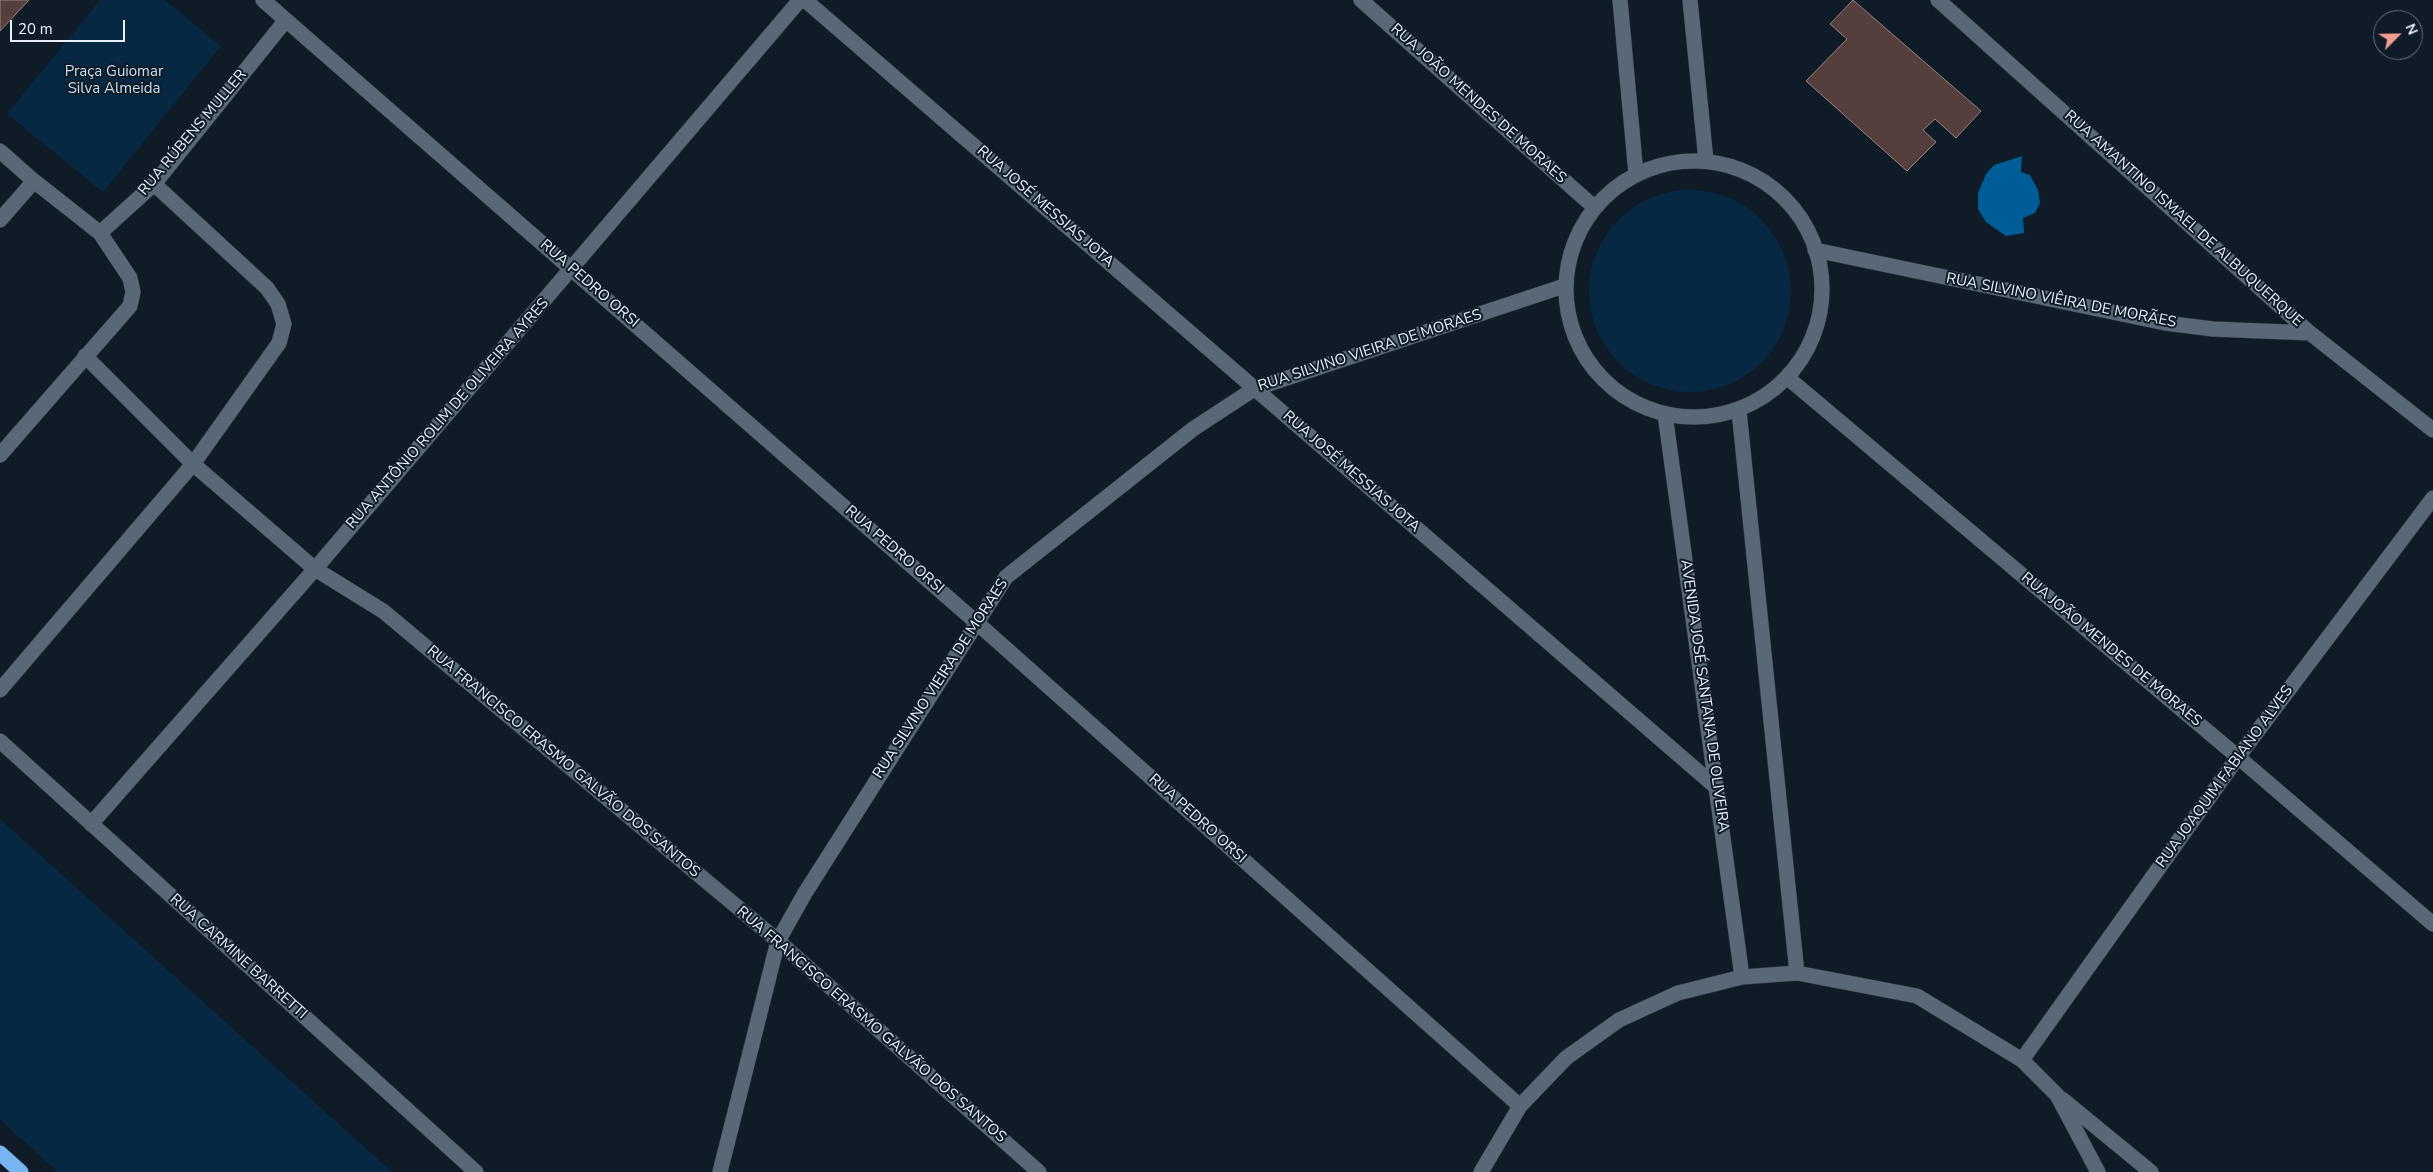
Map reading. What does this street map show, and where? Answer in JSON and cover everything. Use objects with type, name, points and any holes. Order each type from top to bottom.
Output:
[{"type":"highway","points":[[0,1153],[21,1172]]},
{"type":"street","name":"RUA PEDRO ORSI","points":[[263,0],[976,622],[1520,1106]]},
{"type":"street","name":"RUA ANTÔNIO ROLIM DE OLIVEIRA AYRES","points":[[91,824],[315,569],[800,0]]},
{"type":"street","name":"RUA JOSÉ MESSIAS JOTA","points":[[805,0],[1716,787]]},
{"type":"street","name":"RUA JOÃO MENDES DE MORAES","points":[[1361,0],[1594,207]]},
{"type":"street","points":[[1620,0],[1636,174]]},
{"type":"street","points":[[1690,0],[1706,161]]},
{"type":"street","name":"RUA AMANTINO ISMAEL DE ALBUQUERQUE","points":[[1938,0],[2310,333],[2433,430]]},
{"type":"street","name":"RUA RÚBENS MULLER","points":[[100,233],[154,184],[286,20]]},
{"type":"street","points":[[0,151],[34,181],[100,233],[130,278],[133,292],[130,306],[0,455]]},
{"type":"street","points":[[1706,161],[1739,169],[1769,185],[1793,208],[1815,250],[1821,270],[1822,299],[1817,328],[1805,355],[1788,378],[1739,411],[1699,419],[1665,414],[1612,390],[1579,348],[1561,288],[1576,234],[1594,207],[1636,174],[1670,162],[1706,161]]},
{"type":"street","points":[[0,220],[34,181]]},
{"type":"street","points":[[0,690],[193,464],[279,343],[284,324],[278,304],[267,288],[154,184]]},
{"type":"street","name":"RUA SILVINO VIÊIRA DE MORÃES","points":[[1815,250],[2165,323],[2213,329],[2310,333]]},
{"type":"street","name":"RUA SILVINO VIEIRA DE MORAES","points":[[720,1172],[778,941],[805,893],[1006,576],[1193,429],[1254,389],[1561,288]]},
{"type":"street","name":"RUA FRANCISCO ERASMO GALVÃO DOS SANTOS","points":[[85,356],[193,464],[315,569],[383,611],[778,941],[1039,1172]]},
{"type":"street","name":"RUA JOÃO MENDES DE MORAES","points":[[1788,378],[2433,924]]},
{"type":"street","points":[[1739,411],[1797,974]]},
{"type":"street","name":"AVENIDA JOSÉ SANTANA DE OLIVEIRA","points":[[1665,414],[1742,977]]},
{"type":"street","name":"RUA JOAQUIM FABIANO ALVES","points":[[2022,1060],[2238,757],[2433,498]]},
{"type":"street","name":"RUA CARMINE BARRETTI","points":[[0,741],[476,1172]]},
{"type":"street","points":[[1481,1172],[1520,1106],[1566,1058],[1619,1020],[1678,993],[1742,977],[1797,974],[1917,996],[2022,1060],[2057,1095],[2151,1172]]},
{"type":"street","points":[[2057,1095],[2098,1172]]},
{"type":"green space","name":"Praça Guiomar Silva Almeida","points":[[100,0],[165,0],[221,46],[103,192],[7,114]]},
{"type":"green space","points":[[1680,190],[1700,190],[1729,197],[1762,219],[1784,252],[1791,281],[1791,301],[1784,330],[1762,363],[1729,385],[1700,392],[1680,392],[1651,385],[1618,363],[1596,330],[1589,301],[1589,281],[1596,252],[1618,219],[1651,197]]},
{"type":"green space","points":[[0,819],[392,1172],[58,1172],[0,1120]]},
{"type":"water","points":[[2022,156],[2021,172],[2030,175],[2038,190],[2040,203],[2035,213],[2023,218],[2024,233],[2006,236],[1986,222],[1978,209],[1978,193],[1986,174],[1994,165]]},
{"type":"building","points":[[0,0],[29,0],[0,31]]},
{"type":"building","points":[[1853,0],[1981,111],[1956,138],[1935,119],[1923,130],[1936,142],[1907,171],[1806,81],[1847,39],[1830,24]]}]
